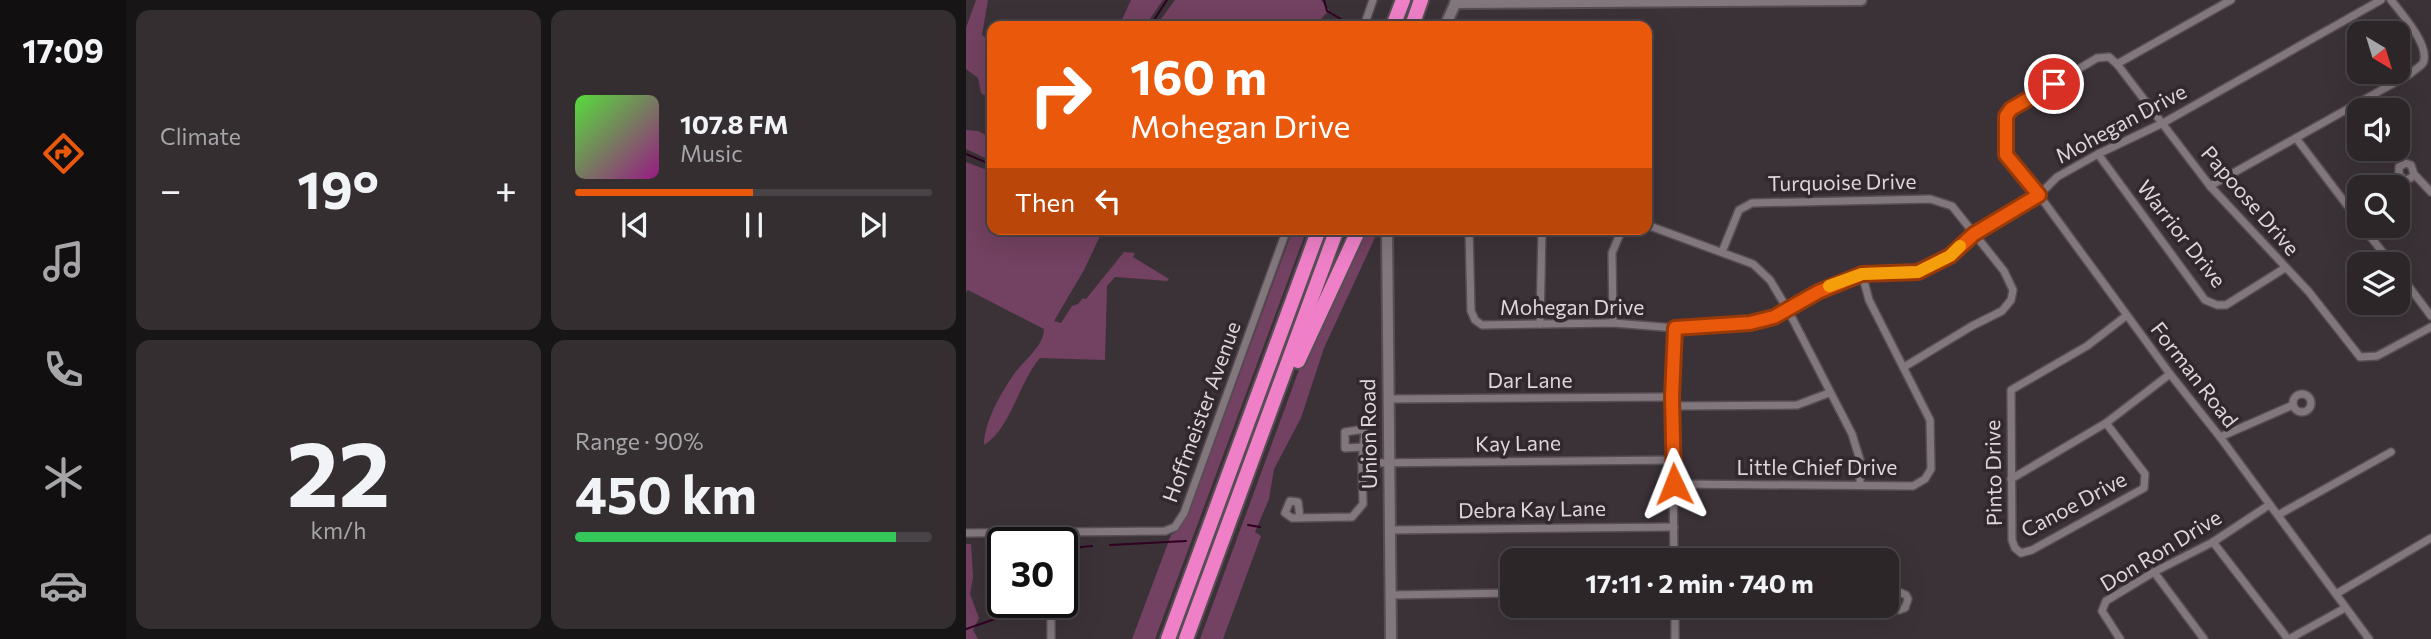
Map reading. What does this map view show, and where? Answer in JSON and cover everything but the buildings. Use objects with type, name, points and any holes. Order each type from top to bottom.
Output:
[{"type":"highway","points":[[1396,21],[1403,0]]},
{"type":"highway","points":[[1414,21],[1421,0]]},
{"type":"highway","points":[[1168,639],[1317,235]]},
{"type":"highway","points":[[1186,639],[1335,235]]},
{"type":"highway","points":[[1282,381],[1297,364],[1356,235]]},
{"type":"main road","points":[[1447,21],[1456,2],[1861,0]]},
{"type":"main road","name":"Union Road","points":[[1388,235],[1391,639]]},
{"type":"street","points":[[1366,21],[1373,0]]},
{"type":"street","points":[[2117,64],[2231,0]]},
{"type":"street","name":"Mohegan Drive","points":[[1469,235],[1471,311],[1475,320],[1482,324],[1613,323],[1675,328],[1750,323],[1774,317],[1818,292],[1862,274],[1918,272],[1950,256],[1974,234],[2039,195],[2057,177],[2098,153],[2163,123],[2381,0]]},
{"type":"street","points":[[2210,186],[2410,74],[2423,63],[2425,50],[2421,40],[2391,0]]},
{"type":"street","name":"Forman Road","points":[[2117,64],[2109,57],[2097,58],[2011,109],[2006,116],[2006,155],[2039,195],[2126,316],[2220,437],[2369,639]]},
{"type":"street","name":"Papoose Drive","points":[[2117,64],[2210,186],[2309,292],[2360,357],[2377,356],[2431,327]]},
{"type":"street","points":[[2296,138],[2347,205]]},
{"type":"street","name":"Warrior Drive","points":[[2098,153],[2205,300],[2226,305],[2285,268]]},
{"type":"street","points":[[2414,174],[2431,192]]},
{"type":"street","name":"Turquoise Drive","points":[[1722,251],[1739,210],[1752,203],[1930,199],[1952,205],[2010,281],[2013,290],[2007,307],[1904,367]]},
{"type":"street","points":[[1652,227],[1753,264],[1770,280],[1852,435],[1860,460],[1860,485]]},
{"type":"street","name":"Hoffmeister Avenue","points":[[1078,532],[1165,531],[1171,530],[1180,521],[1285,235]]},
{"type":"street","points":[[1540,324],[1542,235]]},
{"type":"street","points":[[1613,323],[1612,254],[1620,235]]},
{"type":"street","points":[[2371,238],[2383,252]]},
{"type":"street","points":[[1862,274],[1869,300],[1904,367]]},
{"type":"street","points":[[2410,288],[2431,316]]},
{"type":"street","name":"Pinto Drive","points":[[2021,552],[2015,548],[2012,540],[2011,390],[2087,346],[2126,316]]},
{"type":"street","points":[[1674,548],[1672,402],[1675,328]]},
{"type":"street","name":"Little Chief Drive","points":[[1674,484],[1917,484],[1925,479],[1931,469],[1930,420],[1904,367]]},
{"type":"street","points":[[2011,479],[2106,423],[2170,374]]},
{"type":"street","name":"Dar Lane","points":[[1388,399],[1797,405],[1829,393]]},
{"type":"street","points":[[2220,437],[2293,405]]},
{"type":"street","name":"Canoe Drive","points":[[2021,552],[2032,550],[2144,488],[2145,474],[2106,423]]},
{"type":"street","points":[[1300,518],[1352,517],[1363,504],[1364,447]]},
{"type":"street","points":[[2278,515],[2391,452]]},
{"type":"street","name":"Kay Lane","points":[[1362,463],[1674,460]]},
{"type":"street","name":"Don Ron Drive","points":[[2120,639],[2102,611],[2106,601],[2154,572],[2213,542],[2269,505]]},
{"type":"street","name":"Debra Kay Lane","points":[[1390,530],[1674,527]]},
{"type":"street","name":"Hoffmeister Avenue","points":[[966,533],[987,533]]},
{"type":"street","points":[[2336,594],[2431,538]]},
{"type":"street","points":[[2213,542],[2288,639],[2345,608]]},
{"type":"street","points":[[2154,572],[2204,639]]},
{"type":"street","points":[[1390,595],[1500,593]]},
{"type":"street","points":[[1051,618],[1051,639]]},
{"type":"street","points":[[1675,618],[1675,639]]},
{"type":"shaded area","points":[[976,0],[988,0],[982,35],[987,38],[987,97],[981,93],[978,78],[966,69],[966,28]]},
{"type":"shaded area","points":[[1131,0],[1163,0],[1148,21],[1121,21]]},
{"type":"shaded area","points":[[1175,0],[1321,0],[1329,10],[1319,21],[1160,21]]},
{"type":"shaded area","points":[[966,130],[987,136],[987,159],[966,149]]},
{"type":"shaded area","points":[[966,162],[987,170],[987,235],[1101,235],[1084,270],[1054,321],[1061,323],[1072,306],[1083,298],[1086,299],[1124,252],[1135,253],[1133,257],[1169,279],[1115,277],[1107,286],[1105,360],[1040,358],[1001,428],[984,445],[990,417],[999,399],[1014,374],[1041,341],[1044,329],[968,290],[966,292]]},
{"type":"shaded area","points":[[1291,235],[1305,235],[1155,639],[1132,639],[1171,535],[1179,530],[1189,512]]},
{"type":"shaded area","points":[[1362,235],[1376,235],[1324,348],[1301,418],[1274,469],[1269,499],[1255,532],[1261,536],[1223,639],[1200,639],[1303,359]]},
{"type":"shaded area","points":[[966,544],[971,544],[973,577],[970,594],[979,618],[973,630],[978,639],[966,639]]},
{"type":"waterway","points":[[1153,21],[1167,0]]},
{"type":"waterway","points":[[1324,0],[1327,11],[1344,21]]},
{"type":"waterway","points":[[966,154],[987,163]]},
{"type":"waterway","points":[[1248,525],[1260,527]]},
{"type":"waterway","points":[[1110,545],[1186,541]]},
{"type":"waterway","points":[[1078,549],[1092,546]]},
{"type":"waterway","points":[[966,629],[995,619],[1013,618]]},
{"type":"slow traffic","points":[[1829,286],[1862,274],[1918,272],[1950,256],[1960,246]]},
{"type":"route","points":[[1674,484],[1672,397],[1675,328],[1750,323],[1774,317],[1838,282],[1862,274],[1918,272],[1950,256],[1974,234],[2039,195],[2006,155],[2006,116],[2011,109],[2054,84]]}]
